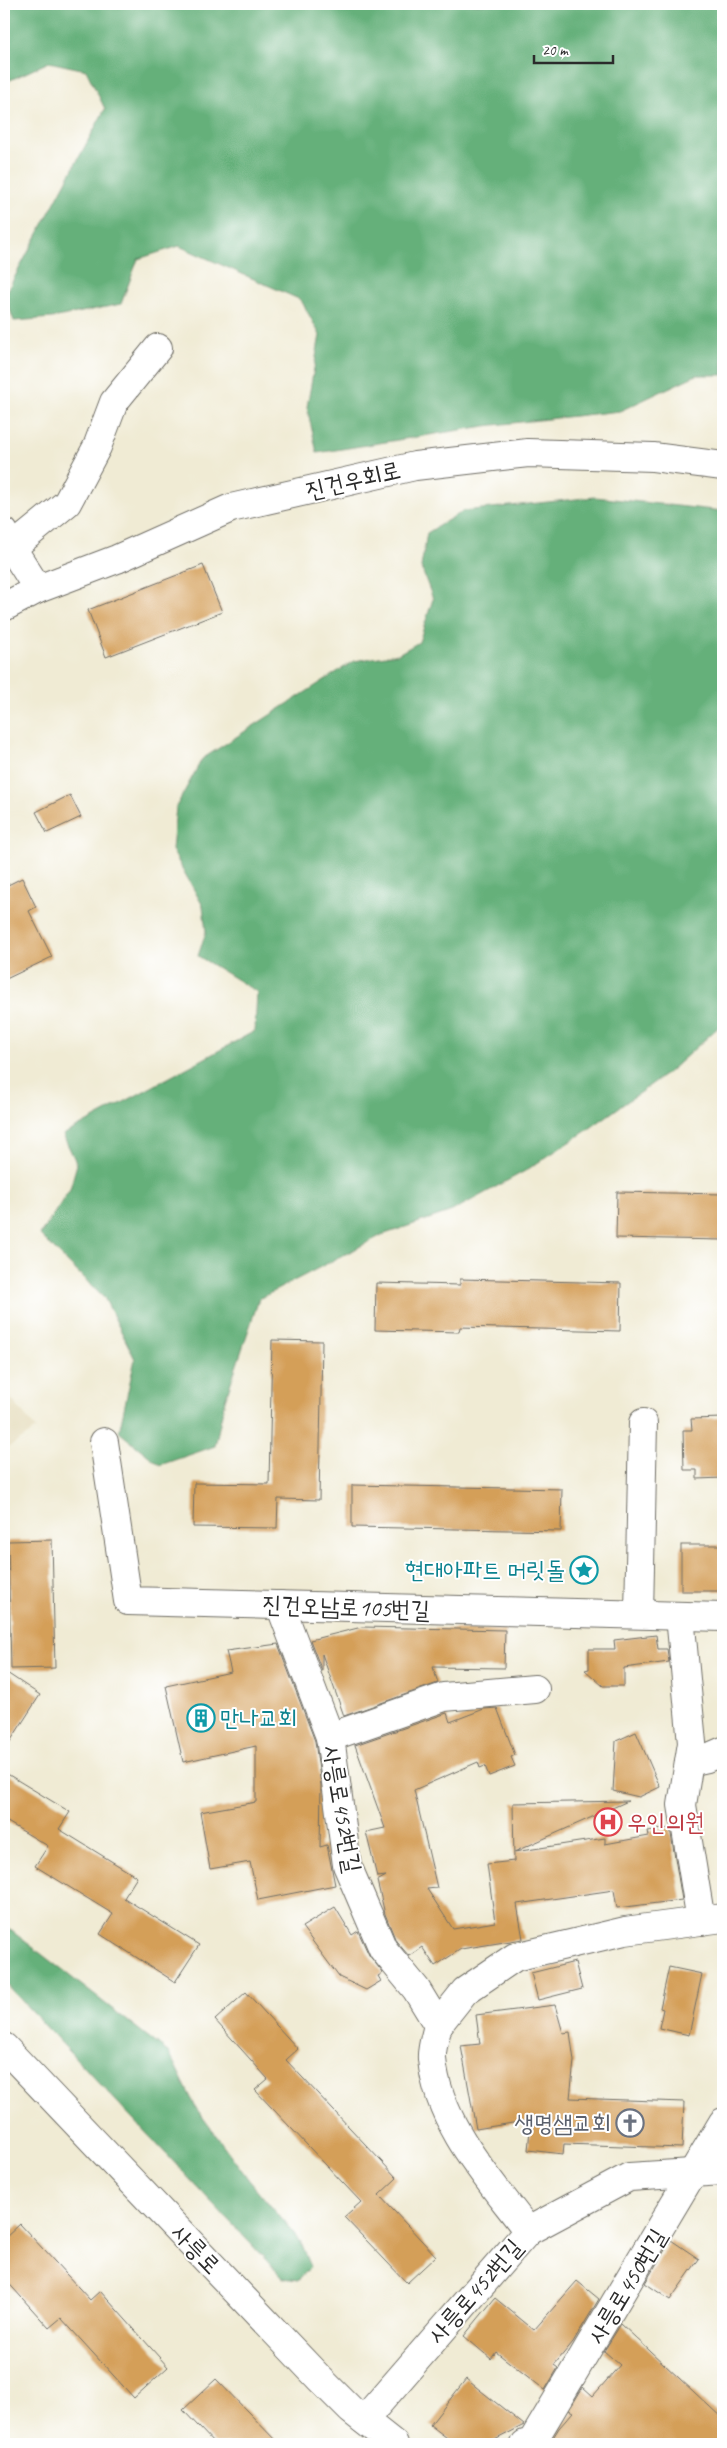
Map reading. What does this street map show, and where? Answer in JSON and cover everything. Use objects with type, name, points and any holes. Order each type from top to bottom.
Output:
[{"type":"street","points":[[38,589],[8,539],[67,503],[97,447],[114,402],[158,348]]},
{"type":"street","name":"진건우회로","points":[[4,607],[38,589],[117,559],[231,508],[415,466],[528,454],[653,457],[723,466]]},
{"type":"street","points":[[639,1614],[643,1423]]},
{"type":"street","name":"진건오남로105번길","points":[[104,1442],[128,1601],[723,1617]]},
{"type":"street","name":"사릉로452번길","points":[[280,1605],[330,1737],[347,1865],[383,1949],[416,1989],[438,2025],[432,2057],[440,2098],[466,2147],[528,2231],[364,2420]]},
{"type":"street","points":[[438,2025],[465,1991],[515,1957],[625,1931],[712,1920],[682,1805],[692,1744],[680,1616]]},
{"type":"street","points":[[330,1737],[444,1697],[535,1688]]},
{"type":"street","points":[[689,1762],[707,1758],[723,1751]]},
{"type":"street","name":"사릉로","points":[[4,2047],[320,2379],[364,2420],[394,2444]]},
{"type":"street","name":"사릉로450번길","points":[[525,2444],[532,2442],[695,2173],[723,2122]]},
{"type":"street","points":[[528,2231],[629,2177],[723,2171]]},
{"type":"shaded area","points":[[4,1390],[36,1429],[4,1451]]},
{"type":"green space","points":[[4,4],[723,4],[723,375],[696,375],[620,411],[485,426],[317,453],[307,407],[320,335],[301,300],[179,246],[138,259],[121,304],[52,318],[14,321],[5,295],[105,109],[86,70],[49,62],[4,83]]},
{"type":"green space","points":[[595,497],[723,511],[723,1023],[670,1071],[586,1131],[525,1171],[452,1211],[382,1235],[259,1299],[225,1400],[215,1446],[160,1465],[119,1432],[135,1359],[105,1299],[40,1235],[70,1189],[77,1164],[63,1135],[255,1031],[257,992],[198,956],[206,932],[203,906],[172,850],[176,807],[202,759],[354,661],[398,654],[419,642],[433,599],[421,567],[427,533],[463,511]]},
{"type":"green space","points":[[4,1925],[169,2053],[196,2108],[249,2180],[301,2242],[311,2267],[298,2280],[283,2278],[4,1982]]},
{"type":"building","points":[[203,565],[222,612],[106,657],[88,610]]},
{"type":"building","points":[[70,795],[81,817],[47,833],[36,812]]},
{"type":"building","points":[[22,878],[36,907],[29,911],[52,957],[4,980],[4,887]]},
{"type":"building","points":[[617,1192],[723,1194],[723,1240],[616,1238]]},
{"type":"building","points":[[460,1279],[621,1283],[620,1331],[460,1327],[459,1332],[375,1330],[376,1283],[460,1285]]},
{"type":"building","points":[[272,1340],[322,1341],[319,1500],[278,1499],[277,1528],[193,1527],[194,1483],[269,1484]]},
{"type":"building","points":[[723,1418],[723,1478],[697,1479],[697,1470],[684,1470],[683,1430],[692,1430],[691,1419]]},
{"type":"building","points":[[352,1485],[562,1489],[561,1531],[352,1527]]},
{"type":"building","points":[[52,1540],[55,1668],[11,1669],[8,1541]]},
{"type":"building","points":[[681,1545],[723,1545],[723,1591],[681,1591]]},
{"type":"building","points":[[362,1627],[505,1630],[504,1668],[433,1667],[438,1683],[344,1716],[322,1654],[322,1671],[310,1640]]},
{"type":"building","points":[[656,1635],[658,1649],[667,1649],[669,1662],[624,1668],[624,1686],[603,1686],[585,1670],[589,1669],[589,1649],[615,1649],[614,1640]]},
{"type":"building","points":[[278,1644],[315,1741],[321,1785],[320,1847],[327,1845],[335,1885],[258,1900],[250,1862],[210,1869],[200,1812],[256,1802],[256,1746],[183,1762],[166,1686],[231,1672],[226,1651]]},
{"type":"building","points":[[4,1671],[40,1695],[4,1751]]},
{"type":"building","points":[[497,1708],[515,1755],[511,1757],[515,1766],[489,1776],[485,1766],[480,1768],[478,1762],[414,1790],[437,1888],[427,1889],[453,1929],[495,1922],[487,1864],[514,1861],[513,1803],[628,1801],[514,1852],[605,1838],[605,1844],[649,1836],[648,1831],[670,1828],[682,1900],[617,1908],[614,1890],[517,1904],[523,1939],[461,1949],[435,1966],[422,1947],[409,1956],[396,1941],[385,1914],[377,1881],[386,1876],[377,1877],[366,1832],[385,1828],[355,1745],[447,1713],[450,1722],[484,1709]]},
{"type":"building","points":[[636,1732],[660,1787],[639,1797],[613,1791],[616,1741]]},
{"type":"building","points":[[4,1772],[70,1812],[59,1829],[137,1877],[124,1898],[199,1945],[175,1982],[100,1934],[113,1914],[35,1866],[48,1846],[4,1820]]},
{"type":"building","points":[[335,1907],[352,1935],[358,1931],[369,1955],[383,1973],[378,1976],[381,1981],[366,1990],[339,1977],[302,1927]]},
{"type":"building","points":[[575,1962],[582,1989],[538,2000],[531,1973]]},
{"type":"building","points":[[669,1967],[702,1974],[689,2035],[659,2028],[663,2009],[660,2008]]},
{"type":"building","points":[[246,1992],[298,2049],[286,2060],[397,2178],[379,2195],[436,2256],[407,2283],[344,2217],[361,2202],[255,2090],[268,2079],[215,2020]]},
{"type":"building","points":[[555,2005],[563,2033],[570,2032],[574,2061],[570,2098],[684,2102],[682,2148],[564,2144],[563,2154],[528,2150],[531,2120],[476,2129],[461,2046],[480,2044],[476,2015]]},
{"type":"building","points":[[20,2224],[90,2300],[100,2291],[168,2367],[134,2398],[61,2318],[49,2328],[4,2278],[4,2239]]},
{"type":"building","points":[[671,2240],[699,2259],[670,2300],[645,2283]]},
{"type":"building","points":[[577,2281],[599,2299],[573,2342],[554,2365],[558,2368],[545,2390],[496,2352],[491,2359],[464,2336],[495,2298],[534,2330]]},
{"type":"building","points":[[621,2324],[723,2419],[723,2444],[549,2444],[559,2428],[573,2412],[569,2410],[583,2387],[593,2396],[620,2365],[604,2351]]},
{"type":"building","points":[[216,2379],[279,2444],[215,2444],[183,2410]]},
{"type":"building","points":[[466,2379],[524,2425],[487,2444],[455,2444],[430,2425]]},
{"type":"place","name":"현대아파트 머릿돌","points":[[584,1570]]},
{"type":"place","name":"만나교회","points":[[201,1718]]},
{"type":"place","name":"우인의원","points":[[608,1822]]},
{"type":"place","name":"생명샘교회","points":[[630,2123]]}]
